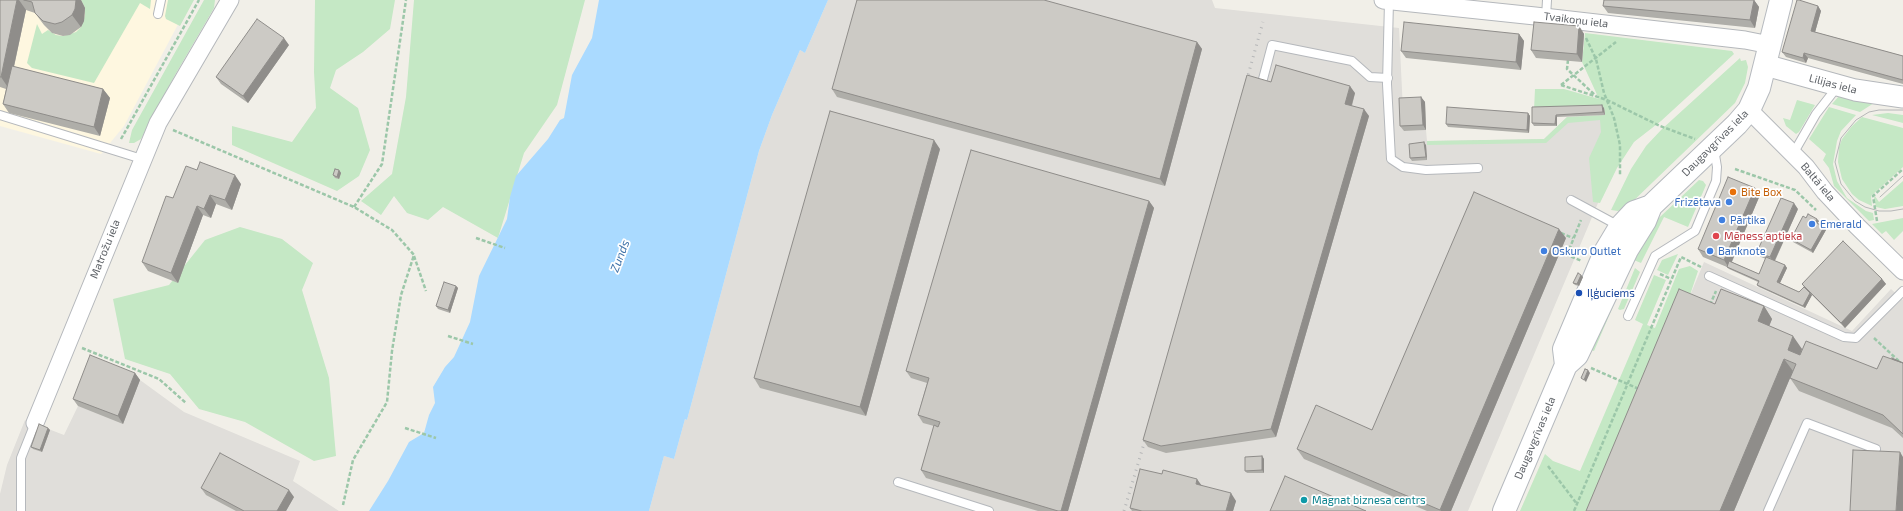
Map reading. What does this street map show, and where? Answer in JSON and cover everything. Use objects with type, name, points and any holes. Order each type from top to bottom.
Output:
[{"type":"main road","name":"Daugavgrīvas iela","points":[[1576,366],[1564,349],[1605,252],[1620,226],[1634,212],[1651,206],[1714,146],[1749,110],[1759,88],[1781,0]]},
{"type":"main road","name":"Daugavgrīvas iela","points":[[1504,511],[1576,366],[1576,355],[1630,243],[1645,221],[1651,206]]},
{"type":"street","name":"Matrožu iela","points":[[35,424],[67,341],[158,123],[230,0]]},
{"type":"street","name":"Tvaikoņu iela","points":[[1386,0],[1745,40],[1767,55]]},
{"type":"street","name":"Lilijas iela","points":[[1767,55],[1838,86],[1903,97]]},
{"type":"street","name":"Baltā iela","points":[[1749,110],[1806,167],[1825,192],[1903,271]]},
{"type":"lane","points":[[158,14],[161,0]]},
{"type":"lane","points":[[1386,0],[1391,159],[1403,167],[1426,170],[1478,168]]},
{"type":"lane","points":[[1546,0],[1546,17]]},
{"type":"lane","points":[[1263,79],[1272,45],[1352,61],[1370,77],[1388,78]]},
{"type":"lane","points":[[1793,154],[1816,114],[1838,86]]},
{"type":"lane","points":[[0,115],[142,159]]},
{"type":"lane","points":[[1628,316],[1655,256],[1695,231],[1716,181],[1717,167],[1714,146]]},
{"type":"lane","points":[[1571,200],[1620,226]]},
{"type":"lane","points":[[1709,276],[1844,337],[1856,338],[1903,290]]},
{"type":"lane","points":[[1768,511],[1807,423],[1876,449]]},
{"type":"lane","name":"Matrožu iela","points":[[21,511],[21,458],[35,424]]},
{"type":"lane","points":[[898,482],[989,511]]},
{"type":"path","points":[[115,151],[199,0]]},
{"type":"path","points":[[354,207],[382,164],[406,0]]},
{"type":"path","points":[[1586,31],[1587,39],[1596,59],[1607,100],[1614,118],[1620,144],[1620,175]]},
{"type":"path","points":[[1620,39],[1561,85],[1607,100],[1660,126],[1714,146]]},
{"type":"path","points":[[1568,60],[1567,69],[1596,96]]},
{"type":"path","points":[[158,123],[354,207],[392,230],[414,255],[426,291]]},
{"type":"path","points":[[1735,169],[1796,190],[1819,212]]},
{"type":"path","points":[[1877,222],[1873,196],[1903,169]]},
{"type":"path","points":[[1567,255],[1585,208]]},
{"type":"path","points":[[1560,232],[1573,238]]},
{"type":"path","points":[[476,238],[505,248]]},
{"type":"path","points":[[1560,252],[1582,261]]},
{"type":"path","points":[[343,504],[353,460],[387,402],[392,350],[401,296],[414,255]]},
{"type":"path","points":[[1574,511],[1681,258],[1701,267],[1709,276]]},
{"type":"path","points":[[1708,310],[1712,302]]},
{"type":"path","points":[[1865,330],[1903,364]]},
{"type":"path","points":[[448,336],[473,344]]},
{"type":"path","points":[[67,341],[159,379],[186,403]]},
{"type":"path","points":[[1576,366],[1642,390]]},
{"type":"path","points":[[405,428],[436,438]]},
{"type":"path","points":[[1548,466],[1577,504]]},
{"type":"shaded area","points":[[0,0],[191,0],[124,126],[101,154],[0,126]]},
{"type":"shaded area","points":[[828,0],[1212,0],[1215,8],[1399,28],[1404,131],[1426,130],[1427,141],[1544,139],[1567,117],[1605,115],[1607,130],[1593,161],[1598,203],[1468,511],[649,511],[664,456],[674,459],[685,419],[687,420],[759,151],[772,115],[800,50],[805,53]]},
{"type":"shaded area","points":[[1704,262],[1852,331],[1891,289],[1903,300],[1903,511],[1600,511]]},
{"type":"shaded area","points":[[95,363],[140,380],[184,412],[300,461],[293,481],[339,511],[0,511],[0,494],[7,465],[25,420],[64,435],[78,406]]},
{"type":"green space","points":[[81,0],[151,0],[150,9],[140,3],[94,83],[32,68],[27,63],[37,24],[42,34],[48,30],[56,35],[63,36],[76,32],[81,27],[85,15],[85,8]]},
{"type":"green space","points":[[168,0],[194,0],[180,26],[166,19],[165,16]]},
{"type":"green space","points":[[204,0],[215,0],[214,8],[175,75],[141,139],[134,143],[129,143],[132,130]]},
{"type":"green space","points":[[315,0],[395,0],[390,29],[363,52],[336,70],[330,88],[358,108],[370,150],[359,176],[337,191],[232,145],[232,126],[292,142],[316,108],[314,72]]},
{"type":"green space","points":[[414,0],[585,0],[557,105],[524,153],[498,238],[443,207],[428,220],[407,213],[394,196],[381,215],[361,201],[392,174],[406,97]]},
{"type":"green space","points":[[1585,33],[1732,51],[1734,54],[1661,121],[1634,142],[1617,168],[1600,203],[1593,202],[1589,158],[1601,132],[1600,120],[1568,123],[1546,143],[1427,145],[1427,141],[1544,139],[1567,117],[1605,115],[1604,108],[1534,110],[1535,89],[1564,89],[1599,99],[1582,62]]},
{"type":"green space","points":[[1740,58],[1741,61],[1746,60],[1748,67],[1745,83],[1735,103],[1626,208],[1618,211],[1611,210],[1631,169],[1646,146],[1662,129]]},
{"type":"green space","points":[[1839,96],[1874,103],[1860,112],[1832,104]]},
{"type":"green space","points":[[1797,100],[1815,105],[1799,132],[1796,134],[1786,126],[1783,118],[1790,120]]},
{"type":"green space","points":[[1829,107],[1856,115],[1841,131],[1837,141],[1833,164],[1837,181],[1847,198],[1866,211],[1873,213],[1874,220],[1869,221],[1834,186],[1829,168],[1823,160],[1826,154],[1809,139]]},
{"type":"green space","points":[[1888,113],[1903,115],[1903,123],[1872,115]]},
{"type":"green space","points":[[1862,117],[1903,128],[1903,167],[1871,196],[1872,206],[1859,200],[1852,194],[1842,179],[1838,162],[1839,147],[1842,139],[1852,126]]},
{"type":"green space","points":[[1699,180],[1703,181],[1706,185],[1688,227],[1664,217],[1641,263],[1629,258],[1642,234]]},
{"type":"green space","points":[[1903,181],[1903,206],[1885,209],[1876,207],[1875,196],[1879,202]]},
{"type":"green space","points":[[1903,218],[1903,231],[1894,240],[1886,231],[1882,234],[1872,224]]},
{"type":"green space","points":[[240,227],[282,239],[313,263],[302,290],[329,378],[336,456],[314,461],[245,422],[199,409],[170,374],[125,359],[113,299],[169,285],[205,240]]},
{"type":"green space","points":[[1678,254],[1668,275],[1657,270],[1662,260]]},
{"type":"green space","points":[[1690,266],[1698,271],[1688,301],[1600,511],[1520,511],[1545,454],[1553,461],[1580,471],[1643,324],[1635,320],[1654,275],[1666,280],[1647,325],[1655,328],[1679,269]]},
{"type":"green space","points":[[1635,268],[1640,272],[1624,309],[1620,310],[1618,309]]},
{"type":"green space","points":[[1629,269],[1594,351],[1590,350]]},
{"type":"water","name":"Zunds","points":[[599,0],[828,0],[805,53],[800,50],[772,115],[759,151],[687,420],[685,419],[674,459],[664,456],[649,511],[369,511],[388,481],[409,442],[424,433],[429,415],[435,403],[433,387],[445,367],[454,357],[470,322],[479,276],[507,219],[510,197],[516,176],[548,139],[560,120],[564,118],[572,75],[592,38]]},
{"type":"building","points":[[0,0],[17,0],[1,77],[0,77]]},
{"type":"building","points":[[24,0],[76,0],[75,9],[72,15],[62,22],[55,24],[43,21],[35,13],[32,2]]},
{"type":"building","points":[[857,0],[1044,0],[1197,42],[1160,179],[832,89]]},
{"type":"building","points":[[1604,0],[1754,0],[1750,20],[1603,6]]},
{"type":"building","points":[[1797,0],[1818,6],[1811,31],[1903,56],[1903,80],[1804,53],[1803,58],[1782,52]]},
{"type":"building","points":[[257,19],[284,38],[243,96],[216,77]]},
{"type":"building","points":[[1404,22],[1519,34],[1516,62],[1401,51]]},
{"type":"building","points":[[1534,22],[1579,26],[1577,54],[1531,50]]},
{"type":"building","points":[[1276,65],[1350,86],[1345,104],[1364,109],[1271,429],[1161,446],[1143,440],[1247,75],[1271,82]]},
{"type":"building","points":[[12,66],[103,89],[94,127],[3,104]]},
{"type":"building","points":[[1421,97],[1423,125],[1400,126],[1399,98]]},
{"type":"building","points":[[1602,105],[1603,112],[1556,115],[1555,124],[1532,123],[1532,107]]},
{"type":"building","points":[[1447,107],[1528,113],[1527,130],[1446,124]]},
{"type":"building","points":[[830,111],[934,140],[860,407],[754,378]]},
{"type":"building","points":[[1424,142],[1426,157],[1410,158],[1409,144]]},
{"type":"building","points":[[971,150],[1149,201],[1061,511],[921,470],[934,425],[938,427],[940,422],[918,415],[929,378],[906,371]]},
{"type":"building","points":[[200,162],[235,175],[225,200],[210,195],[204,209],[197,206],[171,273],[142,262],[166,196],[173,198],[186,166],[197,170]]},
{"type":"building","points":[[335,169],[339,170],[337,177],[333,175]]},
{"type":"building","points":[[1728,177],[1755,188],[1724,260],[1698,249]]},
{"type":"building","points":[[1474,192],[1559,229],[1440,510],[1297,449],[1316,405],[1372,430]]},
{"type":"building","points":[[1781,198],[1794,203],[1770,257],[1757,252]]},
{"type":"building","points":[[1808,214],[1817,219],[1815,222],[1824,227],[1811,250],[1791,239],[1803,216],[1806,218]]},
{"type":"building","points":[[1843,241],[1882,279],[1841,323],[1802,284]]},
{"type":"building","points":[[1766,257],[1785,265],[1777,282],[1799,292],[1804,287],[1810,293],[1803,306],[1757,285],[1759,281],[1727,267],[1729,261],[1759,274]]},
{"type":"building","points":[[1578,273],[1581,275],[1577,284],[1573,283]]},
{"type":"building","points":[[444,282],[456,286],[448,310],[436,306]]},
{"type":"building","points":[[1679,289],[1715,304],[1721,289],[1764,306],[1758,321],[1793,336],[1788,350],[1800,355],[1806,341],[1877,369],[1883,356],[1903,363],[1903,434],[1883,415],[1790,378],[1796,364],[1784,359],[1720,511],[1586,511]]},
{"type":"building","points":[[90,355],[135,373],[118,416],[73,399]]},
{"type":"building","points":[[1585,369],[1588,370],[1584,380],[1581,378]]},
{"type":"building","points":[[39,424],[48,428],[40,450],[31,447]]},
{"type":"building","points":[[1853,450],[1900,452],[1896,511],[1850,511]]},
{"type":"building","points":[[220,453],[289,490],[277,511],[244,511],[201,488]]},
{"type":"building","points":[[1262,456],[1262,470],[1245,471],[1245,457]]},
{"type":"building","points":[[1140,469],[1162,474],[1163,470],[1197,479],[1196,484],[1231,493],[1226,511],[1142,511],[1130,508]]},
{"type":"building","points":[[1285,476],[1366,511],[1270,511]]},
{"type":"tram line","points":[[1903,110],[1879,110],[1869,112],[1856,120],[1841,138],[1835,162],[1841,184],[1855,201],[1865,207],[1879,211],[1903,209]]},
{"type":"tram line","points":[[1880,197],[1903,176]]},
{"type":"railway","points":[[1245,86],[1263,22]]},
{"type":"railway","points":[[1124,511],[1148,430]]},
{"type":"place","name":"Bite Box","points":[[1733,192]]},
{"type":"place","name":"Frizētava","points":[[1729,202]]},
{"type":"place","name":"Pārtika","points":[[1722,220]]},
{"type":"place","name":"Emerald","points":[[1812,224]]},
{"type":"place","name":"Mēness aptieka","points":[[1716,236]]},
{"type":"place","name":"Oskuro Outlet","points":[[1544,251]]},
{"type":"place","name":"Banknote","points":[[1710,251]]},
{"type":"place","name":"Iļģuciems","points":[[1579,293]]},
{"type":"place","name":"Magnat biznesa centrs","points":[[1304,500]]}]
